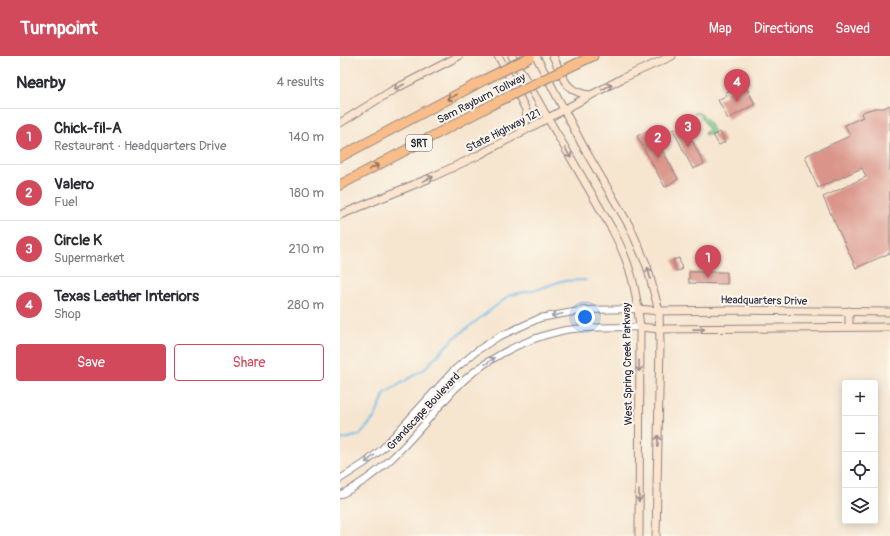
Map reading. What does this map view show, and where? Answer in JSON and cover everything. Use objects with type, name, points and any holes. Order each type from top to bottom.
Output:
[{"type":"highway","name":"Sam Rayburn Tollway","points":[[340,157],[486,79],[534,56]]},
{"type":"highway","name":"Sam Rayburn Tollway","points":[[340,185],[499,101],[593,56]]},
{"type":"main road","points":[[340,123],[393,90],[459,56]]},
{"type":"main road","points":[[498,56],[526,110],[527,119],[520,134]]},
{"type":"main road","name":"West Spring Creek Parkway","points":[[512,56],[624,250],[632,273],[640,327],[639,536]]},
{"type":"main road","points":[[534,56],[630,227],[647,266],[659,311],[660,329],[656,536]]},
{"type":"main road","points":[[553,56],[567,85],[574,91],[581,94],[591,95]]},
{"type":"main road","name":"State Highway 121","points":[[340,215],[437,175],[479,155],[623,78],[672,56]]},
{"type":"main road","name":"Headquarters Drive","points":[[638,309],[659,311],[739,310],[890,312]]},
{"type":"main road","points":[[849,312],[849,327]]},
{"type":"main road","points":[[640,327],[660,329],[890,328]]},
{"type":"street","name":"Grandscape Boulevard","points":[[340,479],[365,463],[382,449],[450,375],[478,350],[498,337],[540,318],[585,310],[638,309]]},
{"type":"street","name":"Grandscape Boulevard","points":[[340,495],[369,479],[387,464],[459,385],[496,357],[516,346],[561,331],[584,328],[640,327]]},
{"type":"street","points":[[450,375],[459,385]]},
{"type":"green space","points":[[699,113],[705,117],[714,133],[711,135],[710,133],[705,135],[704,133],[709,130]]},
{"type":"building","points":[[745,85],[755,104],[728,119],[718,100],[727,95],[725,93],[734,88],[735,91]]},
{"type":"building","points":[[890,105],[890,253],[856,268],[823,197],[866,177],[862,168],[818,188],[805,156],[850,136],[845,125],[863,117],[861,114],[865,111],[875,108],[884,108]]},
{"type":"building","points":[[684,125],[704,164],[693,169],[673,130]]},
{"type":"building","points":[[651,129],[678,179],[665,187],[637,136]]},
{"type":"building","points":[[720,132],[725,142],[719,145],[713,135]]},
{"type":"building","points":[[679,258],[682,270],[676,271],[673,260]]},
{"type":"building","points":[[689,272],[727,272],[727,284],[689,283]]},
{"type":"waterway","points":[[340,440],[360,435],[375,417],[385,393],[423,370],[453,339],[510,295],[539,289],[561,281],[586,280]]},
{"type":"place","name":"Texas Leather Interiors","points":[[737,102]]},
{"type":"place","name":"Circle K","points":[[688,147]]},
{"type":"place","name":"Valero","points":[[658,158]]},
{"type":"place","name":"Chick-fil-A","points":[[708,278]]}]
